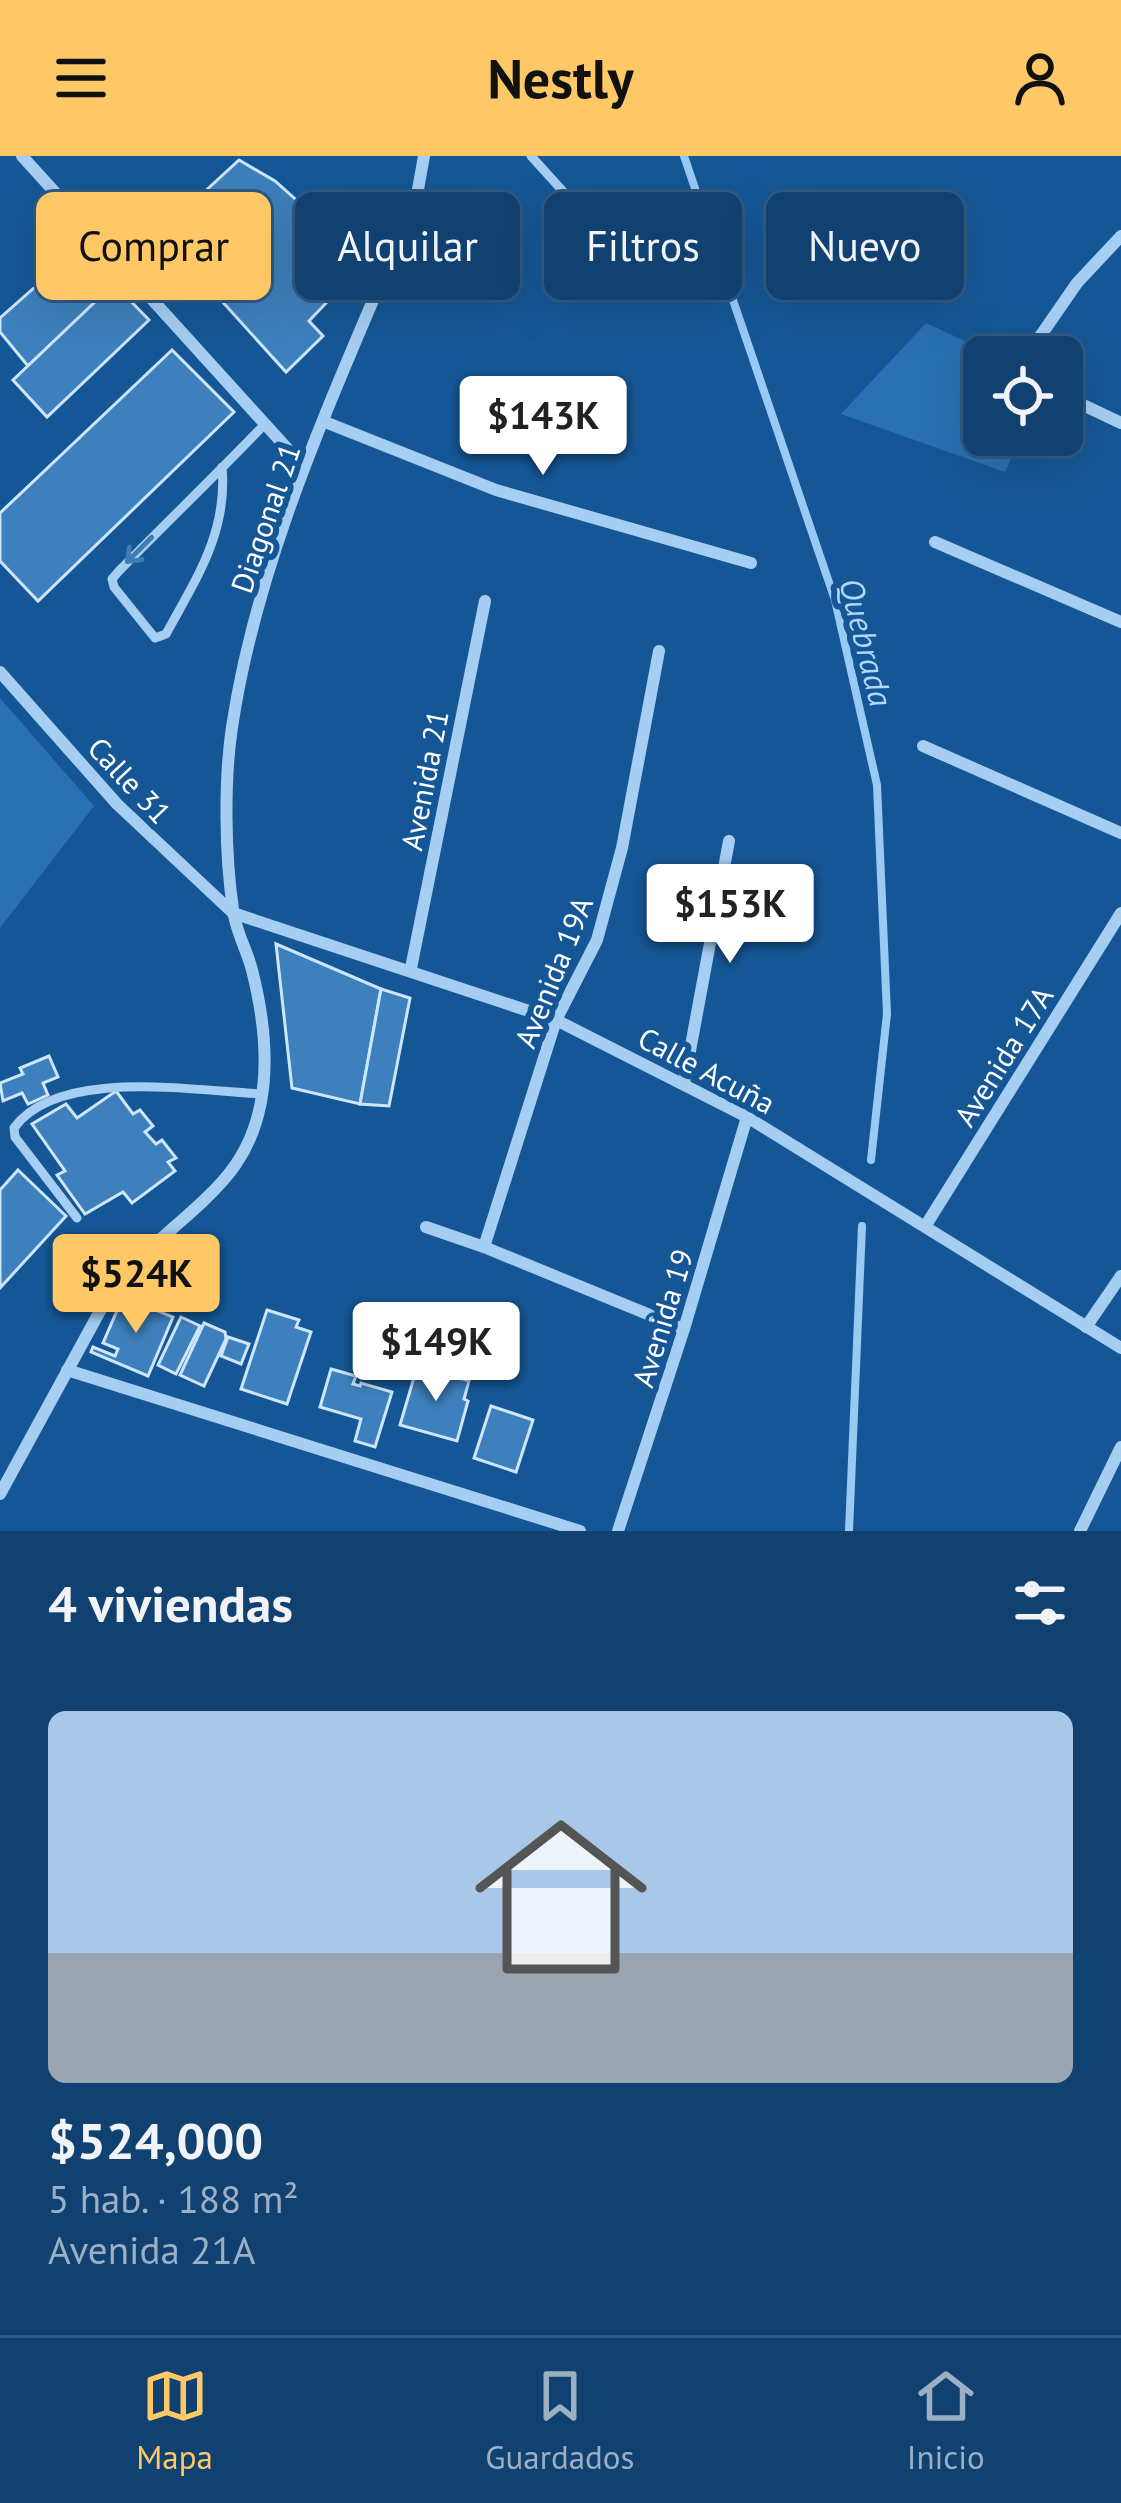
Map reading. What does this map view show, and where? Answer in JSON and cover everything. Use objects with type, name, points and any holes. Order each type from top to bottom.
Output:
[{"type":"street","points":[[22,156],[304,467]]},
{"type":"street","name":"Diagonal 21","points":[[233,913],[231,732],[245,659],[304,467],[417,195],[424,156]]},
{"type":"street","points":[[1040,336],[1077,283],[1121,236]]},
{"type":"street","points":[[1083,405],[1121,423]]},
{"type":"street","points":[[325,422],[496,490],[752,562]]},
{"type":"street","points":[[934,542],[1121,622]]},
{"type":"street","name":"Avenida 21","points":[[411,968],[485,601]]},
{"type":"street","name":"Avenida 19A","points":[[484,1246],[556,1020],[597,940],[622,848],[658,651]]},
{"type":"street","name":"Calle 31","points":[[0,672],[117,804],[233,913]]},
{"type":"street","points":[[923,746],[1121,833]]},
{"type":"street","points":[[684,1083],[729,841]]},
{"type":"street","points":[[0,1494],[125,1271],[236,1165],[263,1094],[267,1060],[252,968],[233,913]]},
{"type":"street","name":"Calle Acuña","points":[[233,913],[411,968],[556,1020],[747,1117],[1121,1348]]},
{"type":"street","name":"Avenida 17A","points":[[926,1225],[1121,913]]},
{"type":"street","name":"Avenida 19","points":[[618,1531],[685,1329],[747,1117]]},
{"type":"street","points":[[426,1228],[484,1246],[685,1329]]},
{"type":"street","points":[[1086,1327],[1121,1276]]},
{"type":"street","points":[[67,1370],[580,1531]]},
{"type":"street","points":[[1081,1531],[1121,1447]]},
{"type":"lane","points":[[531,156],[564,192]]},
{"type":"lane","points":[[222,467],[224,494],[213,547],[166,634],[154,638],[112,579],[222,467],[265,424]]},
{"type":"lane","points":[[77,1218],[15,1137],[14,1128],[33,1110],[61,1096],[97,1088],[263,1094]]},
{"type":"shaded area","points":[[926,323],[963,340],[963,456],[1012,456],[1005,472],[841,414]]},
{"type":"shaded area","points":[[0,698],[94,806],[0,928]]},
{"type":"building","points":[[239,160],[295,199],[295,300],[328,301],[309,321],[323,336],[286,372],[221,300],[271,300],[271,192],[204,192]]},
{"type":"building","points":[[36,286],[36,300],[97,300],[28,366],[0,332],[0,318]]},
{"type":"building","points":[[97,300],[130,300],[149,320],[47,417],[13,380]]},
{"type":"building","points":[[172,350],[234,412],[38,601],[0,561],[0,513]]},
{"type":"building","points":[[276,944],[381,989],[360,1104],[292,1088]]},
{"type":"building","points":[[381,989],[410,998],[389,1106],[360,1104]]},
{"type":"building","points":[[49,1056],[58,1077],[43,1083],[48,1095],[28,1104],[22,1093],[3,1101],[0,1083]]},
{"type":"building","points":[[116,1091],[133,1114],[140,1110],[153,1126],[145,1132],[156,1144],[162,1140],[176,1158],[168,1162],[175,1171],[132,1203],[123,1192],[85,1214],[57,1175],[65,1171],[32,1124],[66,1104],[77,1118]]},
{"type":"building","points":[[18,1170],[66,1216],[0,1288],[0,1190]]},
{"type":"building","points":[[123,1297],[173,1317],[148,1376],[91,1352],[93,1347],[115,1356],[118,1349],[103,1343]]},
{"type":"building","points":[[267,1310],[299,1320],[296,1327],[311,1332],[287,1404],[241,1389]]},
{"type":"building","points":[[181,1317],[200,1326],[176,1374],[158,1365]]},
{"type":"building","points":[[204,1323],[225,1332],[226,1339],[204,1386],[180,1375]]},
{"type":"building","points":[[228,1337],[249,1344],[241,1364],[221,1356]]},
{"type":"building","points":[[417,1367],[469,1381],[457,1441],[400,1425]]},
{"type":"building","points":[[331,1369],[356,1376],[353,1384],[392,1392],[375,1447],[355,1441],[361,1419],[320,1407]]},
{"type":"building","points":[[491,1406],[533,1420],[516,1472],[474,1458]]},
{"type":"waterway","name":"Quebrada","points":[[684,156],[835,600],[877,785],[887,1014],[871,1160]]},
{"type":"waterway","name":"Quebrada","points":[[849,1531],[862,1226]]}]
